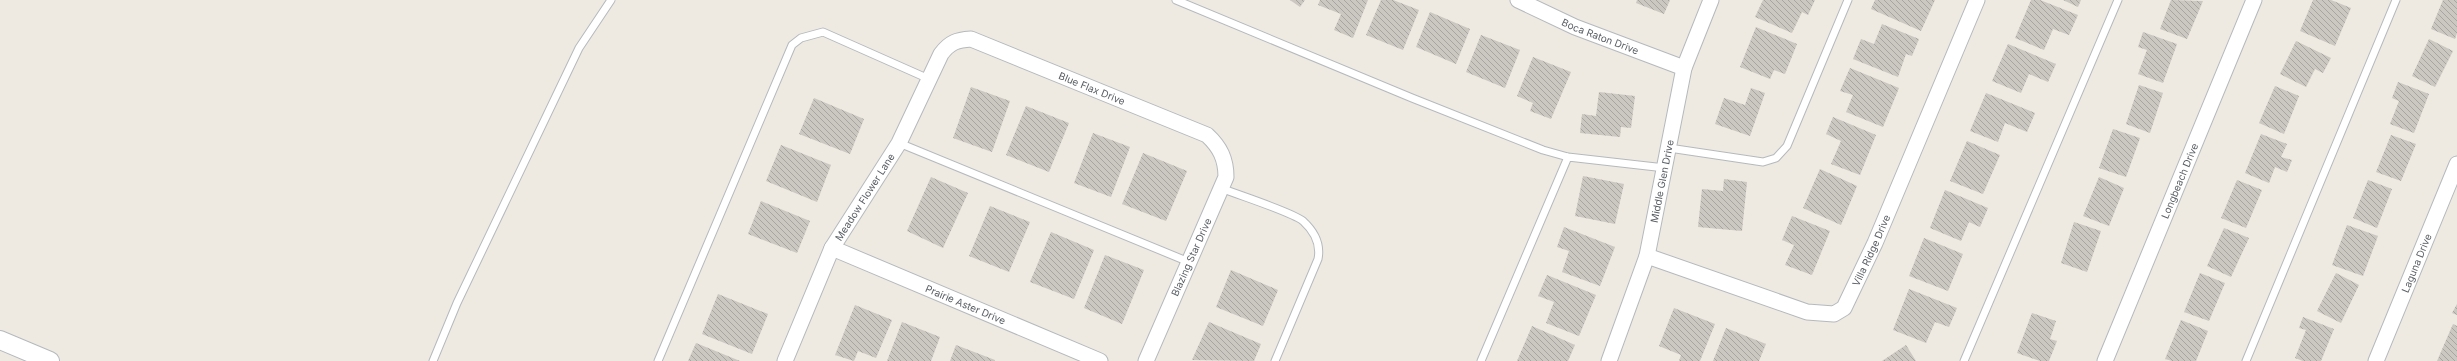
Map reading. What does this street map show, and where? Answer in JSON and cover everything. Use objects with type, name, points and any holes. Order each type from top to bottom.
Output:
[{"type":"street","name":"Boca Raton Drive","points":[[1518,0],[1575,27],[1684,68]]},
{"type":"street","name":"Middle Glen Drive","points":[[1609,361],[1647,256],[1684,68],[1711,0]]},
{"type":"street","name":"Villa Ridge Drive","points":[[1647,256],[1807,312],[1834,314],[1844,308],[1875,244],[1977,0]]},
{"type":"street","name":"Longbeach Drive","points":[[2105,361],[2254,0]]},
{"type":"street","name":"Blue Flax Drive","points":[[955,41],[971,39],[1207,135],[1221,152]]},
{"type":"street","name":"Meadow Flower Lane","points":[[786,361],[832,248],[899,144],[941,54],[948,45],[955,41]]},
{"type":"street","name":"Blazing Star Drive","points":[[1146,361],[1226,177],[1226,164],[1221,152]]},
{"type":"street","name":"Laguna Drive","points":[[2376,361],[2457,164]]},
{"type":"street","name":"Prairie Aster Drive","points":[[832,248],[1100,361]]},
{"type":"street","points":[[0,340],[50,361]]},
{"type":"lane","points":[[433,361],[460,296],[579,48],[611,0]]},
{"type":"lane","points":[[1176,0],[1412,98],[1568,157],[1665,168]]},
{"type":"lane","points":[[1669,148],[1763,162],[1776,158],[1787,146],[1848,0]]},
{"type":"lane","points":[[1964,361],[2118,0]]},
{"type":"lane","points":[[2246,361],[2396,0]]},
{"type":"lane","points":[[658,361],[792,45],[801,38],[823,32],[929,78]]},
{"type":"lane","points":[[899,144],[1189,262]]},
{"type":"lane","points":[[1481,361],[1568,157]]},
{"type":"lane","points":[[1222,188],[1301,220],[1316,238],[1320,248],[1318,260],[1275,361]]},
{"type":"building","points":[[1290,0],[1305,0],[1300,7]]},
{"type":"building","points":[[1320,0],[1368,0],[1353,38],[1334,30],[1341,14],[1318,5]]},
{"type":"building","points":[[1381,0],[1393,0],[1419,10],[1403,50],[1366,35]]},
{"type":"building","points":[[1637,0],[1670,0],[1664,14],[1636,3]]},
{"type":"building","points":[[1763,0],[1815,0],[1808,15],[1802,12],[1792,33],[1755,17]]},
{"type":"building","points":[[1875,0],[1935,0],[1921,31],[1871,9]]},
{"type":"building","points":[[2031,0],[2040,0],[2078,15],[2069,35],[2053,29],[2044,50],[2015,38]]},
{"type":"building","points":[[2063,0],[2081,0],[2078,7]]},
{"type":"building","points":[[2171,0],[2203,1],[2187,39],[2160,29]]},
{"type":"building","points":[[2313,0],[2331,0],[2351,8],[2335,46],[2300,31]]},
{"type":"building","points":[[2443,0],[2457,0],[2457,33],[2455,39],[2431,29]]},
{"type":"building","points":[[1430,12],[1470,29],[1456,64],[1416,47]]},
{"type":"building","points":[[1882,24],[1919,39],[1912,56],[1906,54],[1898,77],[1853,59],[1861,39],[1874,44]]},
{"type":"building","points":[[1756,27],[1797,44],[1785,74],[1774,70],[1770,79],[1740,67]]},
{"type":"building","points":[[2143,32],[2177,44],[2163,83],[2138,74],[2147,50],[2138,47]]},
{"type":"building","points":[[1481,35],[1520,50],[1505,88],[1466,72]]},
{"type":"building","points":[[2429,39],[2453,51],[2435,87],[2412,76]]},
{"type":"building","points":[[2296,41],[2331,58],[2323,73],[2315,69],[2306,87],[2280,74]]},
{"type":"building","points":[[2008,44],[2056,64],[2048,82],[2029,74],[2021,93],[1992,81]]},
{"type":"building","points":[[1533,57],[1571,72],[1551,119],[1530,111],[1533,103],[1517,96]]},
{"type":"building","points":[[1850,68],[1899,88],[1883,127],[1846,112],[1853,95],[1840,91]]},
{"type":"building","points":[[2398,82],[2429,94],[2414,133],[2390,124],[2399,101],[2392,98]]},
{"type":"building","points":[[2139,85],[2163,93],[2150,133],[2126,124]]},
{"type":"building","points":[[2275,86],[2299,96],[2284,134],[2259,123]]},
{"type":"building","points":[[971,87],[1010,101],[992,152],[953,138]]},
{"type":"building","points":[[1751,88],[1765,93],[1750,136],[1715,124],[1724,98],[1745,105]]},
{"type":"building","points":[[1599,92],[1635,96],[1631,128],[1621,127],[1620,137],[1580,133],[1582,114],[1596,116]]},
{"type":"building","points":[[1986,93],[2035,113],[2027,132],[2005,123],[1998,142],[1970,131]]},
{"type":"building","points":[[814,98],[864,119],[850,154],[799,134]]},
{"type":"building","points":[[1026,106],[1069,123],[1049,172],[1006,155]]},
{"type":"building","points":[[1833,117],[1876,135],[1860,175],[1831,164],[1841,141],[1826,134]]},
{"type":"building","points":[[2113,129],[2140,138],[2126,177],[2099,168]]},
{"type":"building","points":[[1093,133],[1130,147],[1111,197],[1074,183]]},
{"type":"building","points":[[2261,134],[2287,144],[2281,157],[2292,160],[2287,172],[2275,167],[2269,183],[2245,173]]},
{"type":"building","points":[[2391,135],[2416,144],[2401,181],[2376,172]]},
{"type":"building","points":[[1967,141],[2000,155],[1983,194],[1950,181]]},
{"type":"building","points":[[781,145],[831,165],[817,202],[766,181]]},
{"type":"building","points":[[1143,153],[1187,171],[1166,221],[1122,204]]},
{"type":"building","points":[[1820,169],[1857,186],[1841,225],[1803,208]]},
{"type":"building","points":[[1583,176],[1624,184],[1615,224],[1575,216]]},
{"type":"building","points":[[931,177],[968,193],[943,248],[907,231]]},
{"type":"building","points":[[2099,177],[2124,188],[2109,226],[2083,216]]},
{"type":"building","points":[[1724,179],[1747,182],[1742,231],[1698,227],[1702,189],[1723,191]]},
{"type":"building","points":[[2237,180],[2262,190],[2246,228],[2221,218]]},
{"type":"building","points":[[2368,180],[2392,189],[2377,228],[2353,218]]},
{"type":"building","points":[[1945,190],[1988,208],[1980,227],[1969,222],[1961,241],[1930,228]]},
{"type":"building","points":[[761,201],[810,221],[797,253],[748,234]]},
{"type":"building","points":[[990,206],[1030,222],[1009,272],[969,256]]},
{"type":"building","points":[[1792,216],[1830,231],[1812,275],[1785,265],[1794,245],[1782,240]]},
{"type":"building","points":[[2074,222],[2101,231],[2087,272],[2061,263]]},
{"type":"building","points":[[2347,225],[2378,236],[2363,276],[2332,265]]},
{"type":"building","points":[[1564,227],[1615,247],[1600,286],[1562,272],[1569,251],[1557,247]]},
{"type":"building","points":[[2224,228],[2249,238],[2231,277],[2207,266]]},
{"type":"building","points":[[1051,232],[1094,250],[1074,299],[1030,282]]},
{"type":"building","points":[[1924,238],[1963,254],[1948,291],[1909,276]]},
{"type":"building","points":[[1105,255],[1144,270],[1122,324],[1084,308]]},
{"type":"building","points":[[1231,270],[1278,290],[1263,326],[1216,307]]},
{"type":"building","points":[[2200,273],[2225,283],[2209,321],[2184,312]]},
{"type":"building","points":[[2336,273],[2359,285],[2341,323],[2317,311]]},
{"type":"building","points":[[1547,275],[1596,295],[1579,336],[1546,323],[1554,302],[1538,296]]},
{"type":"building","points":[[1909,289],[1957,308],[1949,327],[1935,322],[1926,343],[1893,330]]},
{"type":"building","points":[[718,294],[768,314],[752,354],[702,334]]},
{"type":"building","points":[[2457,304],[2457,315],[2452,313]]},
{"type":"building","points":[[855,305],[892,320],[876,358],[858,351],[854,361],[835,355]]},
{"type":"building","points":[[1674,308],[1715,324],[1700,361],[1679,361],[1681,355],[1659,346]]},
{"type":"building","points":[[2032,313],[2056,321],[2050,339],[2057,341],[2049,361],[2040,361],[2017,353]]},
{"type":"building","points":[[2303,317],[2334,329],[2321,361],[2303,361],[2295,358],[2306,330],[2299,328]]},
{"type":"building","points":[[2181,320],[2208,331],[2196,361],[2172,361],[2165,359]]},
{"type":"building","points":[[902,322],[940,337],[931,361],[887,361]]},
{"type":"building","points":[[1209,322],[1261,344],[1254,361],[1192,360]]},
{"type":"building","points":[[2453,324],[2457,326],[2457,361],[2437,361]]},
{"type":"building","points":[[1532,326],[1575,345],[1568,361],[1517,361]]},
{"type":"building","points":[[1726,328],[1766,344],[1759,361],[1713,361]]},
{"type":"building","points":[[696,343],[740,361],[688,361]]},
{"type":"building","points":[[956,345],[995,360],[995,361],[950,361]]},
{"type":"building","points":[[1906,345],[1916,361],[1882,361]]}]
